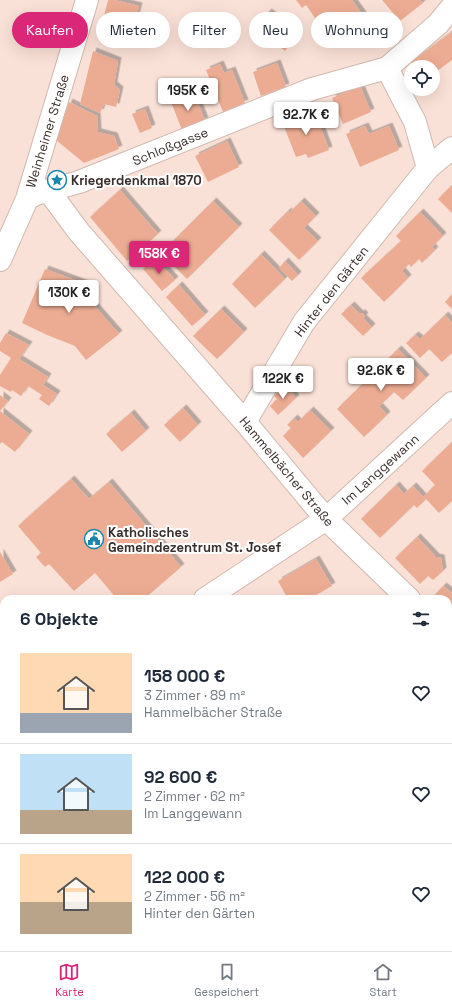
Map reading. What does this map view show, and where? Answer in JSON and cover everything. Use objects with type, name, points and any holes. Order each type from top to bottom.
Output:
[{"type":"street","name":"Weinheimer Straße","points":[[0,260],[27,198],[87,0]]},
{"type":"street","name":"Schloßgasse","points":[[27,198],[48,190],[79,182],[312,89],[387,68],[438,24],[452,7]]},
{"type":"street","points":[[387,68],[415,122],[428,168]]},
{"type":"street","name":"Hinter den Gärten","points":[[245,422],[304,322],[428,168],[452,148]]},
{"type":"street","name":"Hammelbächer Straße","points":[[48,190],[79,232],[245,422],[326,519],[405,595]]},
{"type":"street","name":"Im Langgewann","points":[[211,595],[326,519],[452,403]]},
{"type":"building","points":[[108,0],[139,6],[137,12],[105,12]]},
{"type":"building","points":[[296,0],[352,0],[361,12],[311,12],[306,5],[302,8]]},
{"type":"building","points":[[382,0],[420,0],[423,3],[403,19],[403,12],[392,12]]},
{"type":"building","points":[[452,32],[452,60],[440,69],[440,60],[414,60]]},
{"type":"building","points":[[93,51],[118,61],[114,85],[120,90],[116,107],[104,104],[100,113],[80,104]]},
{"type":"building","points":[[277,63],[286,87],[261,96],[253,72]]},
{"type":"building","points":[[220,64],[224,73],[232,70],[245,103],[223,112],[206,70]]},
{"type":"building","points":[[360,86],[371,112],[343,124],[332,98]]},
{"type":"building","points":[[194,93],[205,121],[182,130],[171,102]]},
{"type":"building","points":[[69,102],[97,116],[98,132],[114,136],[119,149],[84,163],[56,140]]},
{"type":"building","points":[[145,109],[152,128],[140,133],[132,114]]},
{"type":"building","points":[[315,112],[329,150],[308,158],[306,154],[296,157],[283,124]]},
{"type":"building","points":[[365,126],[369,134],[389,126],[399,150],[360,167],[346,134]]},
{"type":"building","points":[[227,141],[239,167],[208,182],[195,156]]},
{"type":"building","points":[[452,185],[452,213],[438,199]]},
{"type":"building","points":[[120,190],[158,234],[127,261],[90,217]]},
{"type":"building","points":[[213,201],[239,227],[187,279],[161,253]]},
{"type":"building","points":[[301,201],[316,216],[304,228],[318,241],[299,260],[269,230],[288,211],[289,213]]},
{"type":"building","points":[[420,212],[443,236],[432,247],[435,250],[422,263],[419,259],[411,267],[409,264],[402,271],[408,278],[384,302],[361,278],[401,241],[396,236]]},
{"type":"building","points":[[261,254],[285,279],[255,308],[232,284]]},
{"type":"building","points":[[155,258],[175,280],[162,291],[143,269]]},
{"type":"building","points":[[285,261],[298,275],[292,281],[279,268]]},
{"type":"building","points":[[45,269],[91,286],[91,302],[119,334],[86,360],[75,346],[22,323]]},
{"type":"building","points":[[179,285],[205,315],[192,326],[166,297]]},
{"type":"building","points":[[452,294],[452,309],[445,302]]},
{"type":"building","points":[[351,305],[360,314],[362,313],[365,316],[363,318],[372,327],[363,336],[341,314]]},
{"type":"building","points":[[221,309],[244,332],[217,359],[193,336]]},
{"type":"building","points":[[445,315],[452,323],[452,353],[442,362],[429,349],[420,358],[406,343],[415,335],[420,339]]},
{"type":"building","points":[[6,333],[29,345],[19,359],[48,377],[43,385],[57,394],[49,406],[39,399],[42,395],[28,386],[21,396],[12,390],[11,392],[0,386],[0,375],[11,358],[0,351],[0,343]]},
{"type":"building","points":[[398,349],[426,378],[403,400],[394,392],[379,406],[387,415],[364,437],[337,409]]},
{"type":"building","points":[[285,386],[296,398],[278,415],[270,406],[277,399],[274,396]]},
{"type":"building","points":[[0,395],[8,401],[0,411]]},
{"type":"building","points":[[183,408],[198,425],[180,442],[164,425]]},
{"type":"building","points":[[310,410],[331,431],[303,458],[283,436],[291,428],[287,425],[294,418],[298,422]]},
{"type":"building","points":[[0,411],[29,434],[15,452],[2,442],[0,444]]},
{"type":"building","points":[[131,413],[146,431],[122,452],[106,434]]},
{"type":"building","points":[[452,442],[452,501],[439,513],[426,499],[417,508],[414,505],[380,538],[361,519],[396,485],[404,494],[413,486],[423,497],[435,485],[422,471]]},
{"type":"building","name":"Katholisches Gemeindezentrum St. Josef","points":[[71,479],[89,499],[109,482],[181,567],[149,595],[114,595],[95,573],[74,591],[49,564],[45,567],[36,557],[41,553],[18,526]]},
{"type":"building","points":[[417,537],[436,557],[441,558],[443,571],[433,580],[428,576],[420,584],[395,558]]},
{"type":"building","points":[[0,552],[13,574],[0,582]]},
{"type":"building","points":[[316,559],[332,586],[316,595],[286,595],[278,581]]},
{"type":"building","points":[[443,586],[452,593],[452,595],[435,595]]},
{"type":"place","name":"Kriegerdenkmal 1870","points":[[57,180]]},
{"type":"place","name":"Katholisches Gemeindezentrum St. Josef","points":[[94,539]]}]
